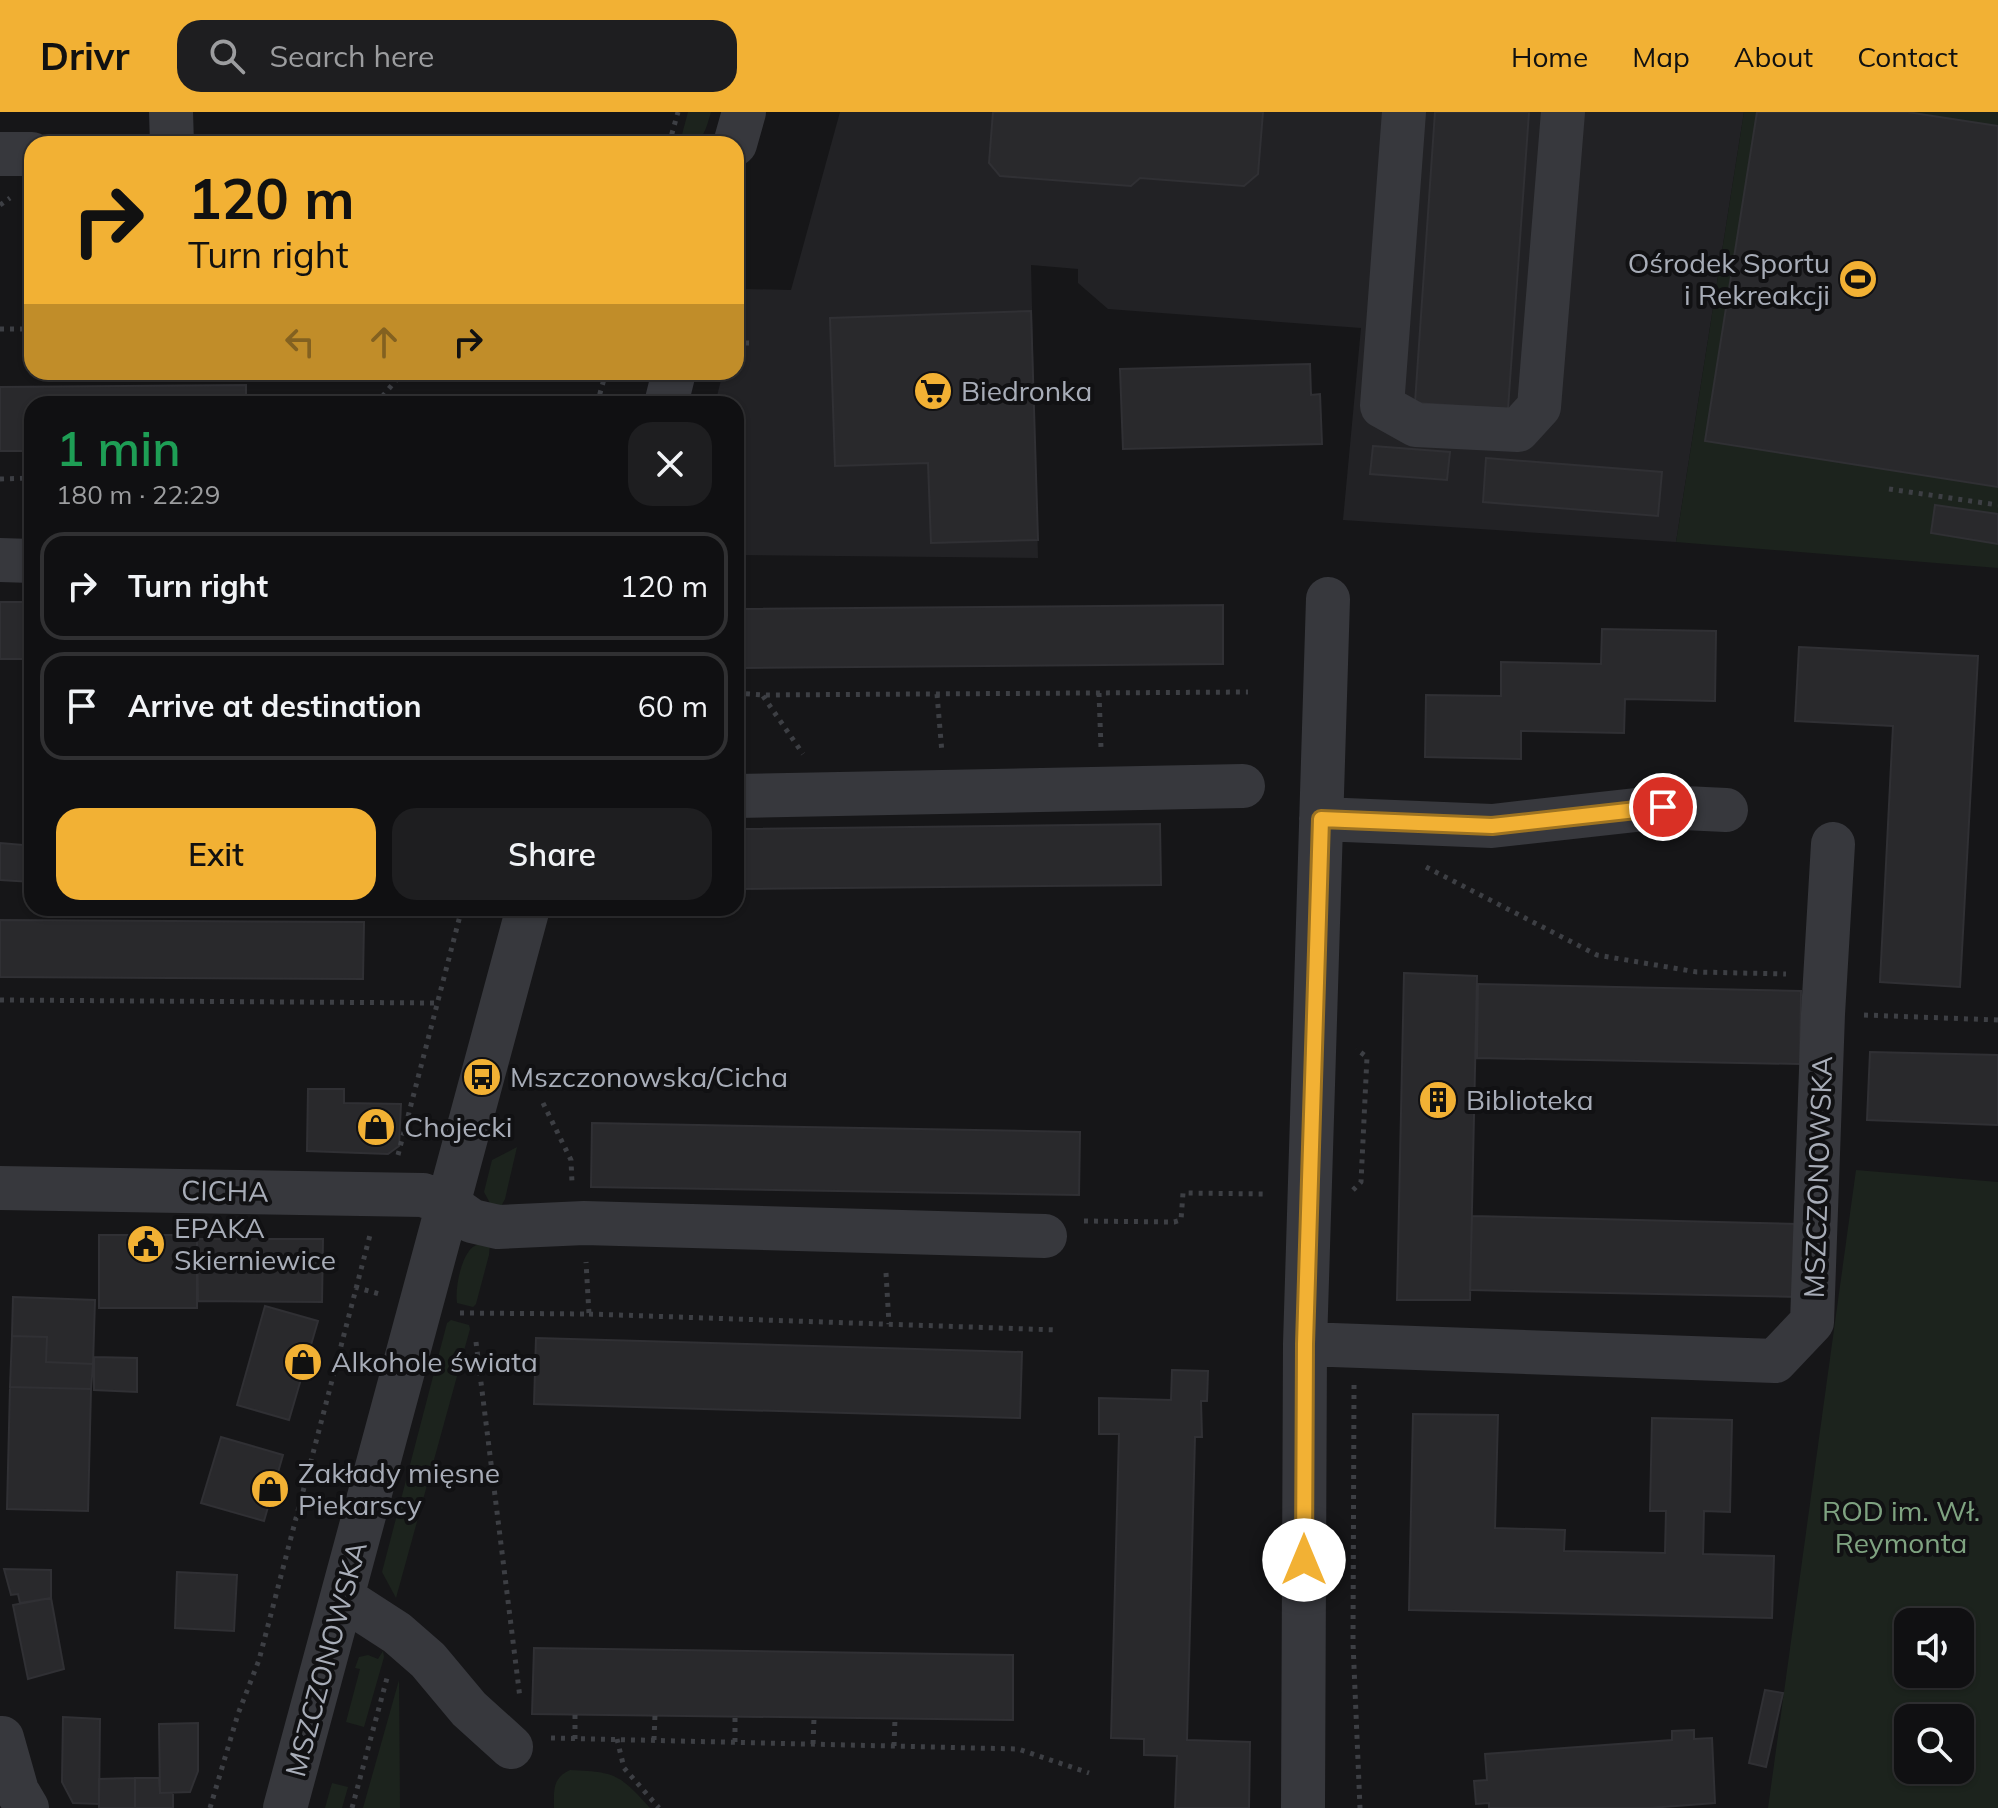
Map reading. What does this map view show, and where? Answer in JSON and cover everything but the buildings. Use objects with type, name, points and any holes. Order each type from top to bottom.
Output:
[{"type":"street","points":[[171,112],[172,136]]},
{"type":"street","points":[[737,136],[744,112]]},
{"type":"street","points":[[1404,112],[1382,406],[1416,425],[1518,430],[1539,407],[1563,112]]},
{"type":"street","points":[[0,154],[24,154]]},
{"type":"street","points":[[0,560],[24,561]]},
{"type":"street","points":[[1303,1808],[1305,1344],[1328,599]]},
{"type":"street","points":[[744,796],[1243,786]]},
{"type":"street","points":[[1321,819],[1492,826],[1663,807],[1726,810]]},
{"type":"street","name":"MSZCZONOWSKA","points":[[1305,1344],[1775,1361],[1812,1322],[1823,1014],[1833,844]]},
{"type":"street","name":"MSZCZONOWSKA","points":[[285,1808],[526,916]]},
{"type":"street","name":"CICHA","points":[[0,1188],[423,1195],[448,1204],[472,1221],[498,1227],[578,1210],[884,1233],[1045,1236]]},
{"type":"street","points":[[343,1598],[397,1633],[428,1660],[469,1709],[529,1743]]},
{"type":"street","points":[[0,1738],[17,1791],[27,1808]]},
{"type":"path","points":[[671,136],[678,112]]},
{"type":"path","points":[[0,329],[24,329]]},
{"type":"path","points":[[744,343],[749,343]]},
{"type":"path","points":[[383,396],[396,380]]},
{"type":"path","points":[[0,479],[24,478]]},
{"type":"path","points":[[1889,489],[1998,505]]},
{"type":"path","points":[[744,693],[1248,692]]},
{"type":"path","points":[[1424,866],[1597,955],[1697,972],[1792,974]]},
{"type":"path","points":[[403,1138],[460,916]]},
{"type":"path","points":[[0,1000],[437,1003]]},
{"type":"path","points":[[1823,1014],[1998,1020]]},
{"type":"path","points":[[1348,1042],[1367,1057],[1361,1182],[1351,1192]]},
{"type":"path","points":[[543,1103],[571,1160],[589,1314]]},
{"type":"path","points":[[884,1233],[889,1324]]},
{"type":"path","points":[[210,1808],[238,1714],[259,1660],[368,1241]]},
{"type":"path","points":[[355,1287],[391,1297]]},
{"type":"path","points":[[451,1312],[1057,1330]]},
{"type":"path","points":[[476,1342],[520,1701]]},
{"type":"path","points":[[1348,1345],[1354,1387],[1353,1643],[1360,1808]]},
{"type":"path","points":[[352,1808],[397,1633]]},
{"type":"path","points":[[575,1715],[575,1739]]},
{"type":"path","points":[[654,1740],[655,1715]]},
{"type":"path","points":[[735,1717],[735,1742]]},
{"type":"path","points":[[813,1744],[814,1718]]},
{"type":"path","points":[[894,1746],[895,1719]]},
{"type":"path","points":[[529,1743],[617,1739],[1018,1749],[1089,1773]]},
{"type":"path","points":[[617,1739],[624,1768],[659,1808]]},
{"type":"shaded area","points":[[840,112],[1744,112],[1676,542],[1343,520],[1361,328],[1108,309],[1078,283],[1078,269],[1031,265],[1038,558],[744,555],[744,396],[717,396],[721,380],[744,380],[745,289],[791,290]]},
{"type":"green space","points":[[688,112],[711,112],[702,136],[682,136]]},
{"type":"green space","name":"Ośrodek Sportu i Rekreakcji","points":[[1744,112],[1998,112],[1998,568],[1676,542]]},
{"type":"green space","points":[[517,1147],[505,1199],[499,1210],[492,1207],[484,1192],[492,1160]]},
{"type":"green space","name":"ROD im. Wł. Reymonta","points":[[1856,1170],[1998,1182],[1998,1808],[1768,1808]]},
{"type":"green space","points":[[490,1243],[489,1255],[476,1304],[473,1307],[457,1303],[463,1262],[472,1247]]},
{"type":"green space","points":[[451,1320],[469,1325],[470,1329],[396,1598],[382,1572],[447,1323]]},
{"type":"green space","points":[[383,1651],[384,1657],[364,1727],[346,1722],[360,1669],[355,1668],[359,1657],[368,1655],[378,1659]]},
{"type":"green space","points":[[399,1680],[400,1808],[363,1808]]},
{"type":"green space","points":[[570,1770],[616,1777],[650,1808],[554,1808],[557,1781]]},
{"type":"green space","points":[[332,1783],[348,1787],[342,1808],[325,1808]]},
{"type":"place","name":"Ośrodek Sportu i Rekreakcji","points":[[1858,279]]},
{"type":"place","name":"Biedronka","points":[[933,391]]},
{"type":"place","name":"Mszczonowska/Cicha","points":[[482,1077]]},
{"type":"place","name":"Biblioteka","points":[[1438,1100]]},
{"type":"place","name":"Chojecki","points":[[376,1127]]},
{"type":"place","name":"EPAKA Skierniewice","points":[[146,1244]]},
{"type":"place","name":"Alkohole świata","points":[[303,1362]]},
{"type":"place","name":"Zakłady mięsne Piekarscy","points":[[270,1489]]},
{"type":"route","points":[[1304,1560],[1307,1247],[1321,819],[1492,826],[1663,807]]}]
